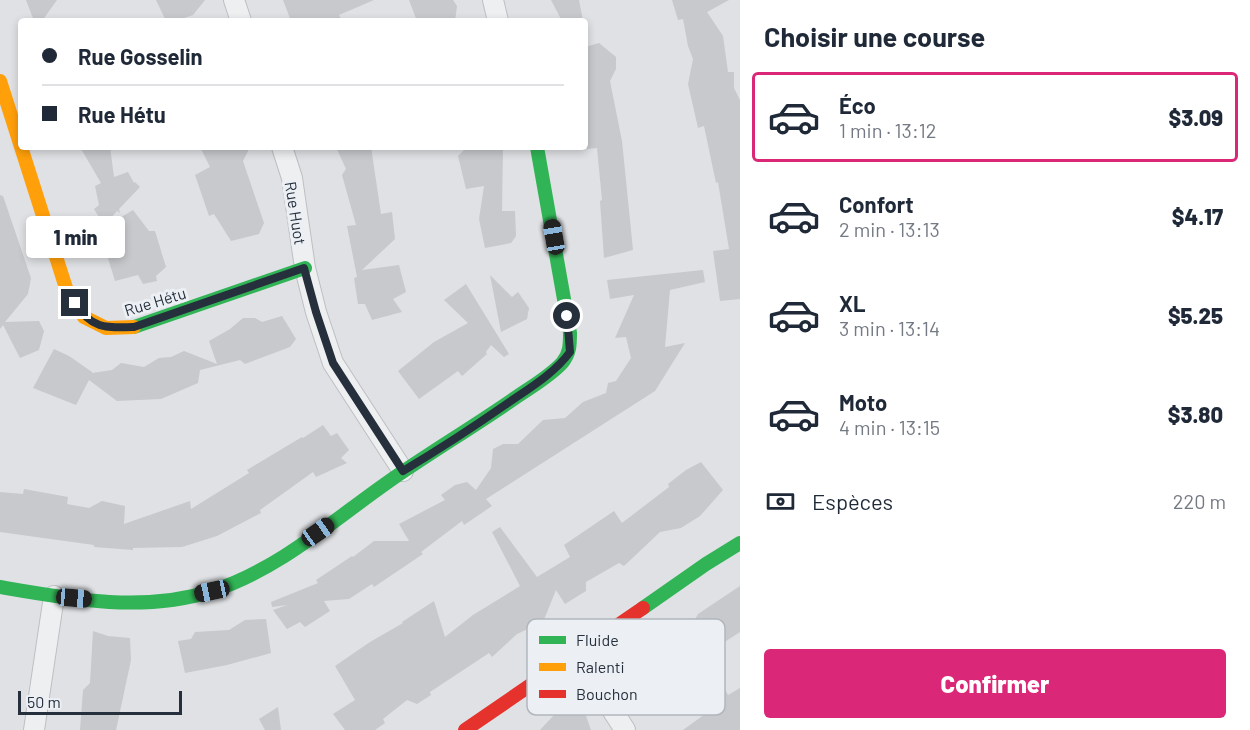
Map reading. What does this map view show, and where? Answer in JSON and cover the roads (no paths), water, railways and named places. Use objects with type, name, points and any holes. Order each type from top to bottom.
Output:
[{"type":"street","points":[[234,0],[240,18]]},
{"type":"street","points":[[493,0],[497,18]]},
{"type":"street","name":"Rue Hétu","points":[[0,81],[18,137]]},
{"type":"street","name":"Rue Hétu","points":[[22,150],[66,288],[84,317],[106,328],[134,327],[304,268]]},
{"type":"street","name":"Rue Huot","points":[[283,150],[292,178],[304,268],[333,363],[403,471]]},
{"type":"street","points":[[0,586],[54,596],[134,603],[164,601],[212,591],[259,570],[403,471],[451,442],[537,383],[563,362],[570,352],[570,333],[538,150]]},
{"type":"street","points":[[629,619],[706,564],[740,543]]},
{"type":"street","points":[[34,730],[54,596]]},
{"type":"street","points":[[465,730],[527,689]]},
{"type":"street","points":[[615,715],[625,730]]}]
